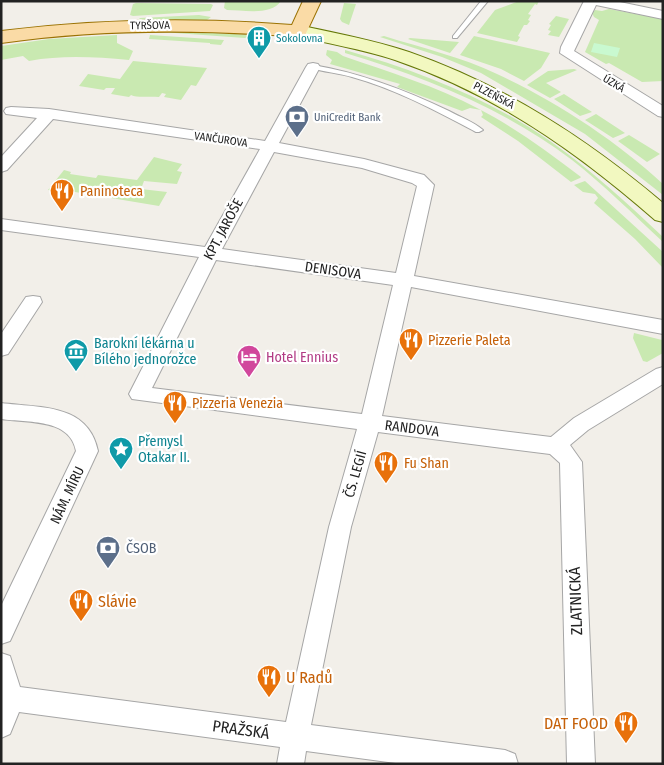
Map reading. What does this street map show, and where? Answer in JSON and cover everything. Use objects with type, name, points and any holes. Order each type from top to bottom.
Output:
[{"type":"main road","points":[[298,31],[312,1]]},
{"type":"main road","name":"TYRŠOVA","points":[[1,36],[44,31],[171,24],[298,31]]},
{"type":"main road","name":"PLZEŇSKÁ","points":[[298,31],[335,37],[392,52],[470,82],[556,130],[590,154],[663,215]]},
{"type":"street","points":[[593,1],[663,15]]},
{"type":"street","name":"ÚZKÁ","points":[[593,1],[568,47],[567,53],[663,113]]},
{"type":"street","name":"KPT. JAROŠE","points":[[139,394],[210,252],[313,67]]},
{"type":"street","name":"VANČUROVA","points":[[11,111],[49,114],[268,146],[364,164],[418,179],[426,185]]},
{"type":"street","points":[[1,167],[49,114]]},
{"type":"street","name":"ČS. LEGIÍ","points":[[290,764],[340,527],[370,422],[426,185]]},
{"type":"street","name":"DENISOVA","points":[[1,224],[404,280],[663,326]]},
{"type":"street","points":[[1,349],[32,302]]},
{"type":"street","points":[[555,446],[569,432],[663,374]]},
{"type":"street","name":"RANDOVA","points":[[139,394],[555,446]]},
{"type":"street","name":"NÁM. MÍRU","points":[[1,411],[67,421],[80,431],[85,440],[87,451],[1,633]]},
{"type":"street","name":"ZLATNICKÁ","points":[[555,446],[565,453],[571,462],[581,764]]},
{"type":"street","points":[[1,665],[11,698],[1,724]]},
{"type":"street","name":"PRAŽSKÁ","points":[[11,698],[505,764]]},
{"type":"lane","points":[[455,37],[485,1]]},
{"type":"lane","points":[[313,67],[335,70],[393,90],[450,114],[479,130]]},
{"type":"lane","points":[[639,194],[663,202]]},
{"type":"green space","points":[[225,1],[281,1],[271,9],[256,11],[227,10],[224,8]]},
{"type":"green space","points":[[519,1],[539,1],[528,14],[531,15],[528,20],[530,21],[527,25],[524,25],[517,42],[477,33],[495,10]]},
{"type":"green space","points":[[344,3],[356,4],[349,25],[340,19]]},
{"type":"green space","points":[[133,4],[213,5],[210,11],[130,15]]},
{"type":"green space","points":[[609,9],[663,19],[663,81],[642,82],[585,52],[599,20],[592,13],[595,10]]},
{"type":"green space","points":[[199,15],[211,17],[207,20],[138,20],[140,18]]},
{"type":"green space","points":[[556,16],[569,19],[559,37],[548,35],[551,31],[548,30],[551,25],[549,24]]},
{"type":"green space","points":[[161,32],[200,32],[251,35],[245,38]]},
{"type":"green space","points":[[117,35],[117,43],[133,51],[129,60],[79,57],[29,61],[23,56],[1,60],[1,46],[49,39]]},
{"type":"green space","points":[[150,35],[224,40],[221,45],[149,39]]},
{"type":"green space","points":[[384,36],[470,63],[519,84],[541,96],[626,152],[663,184],[663,195],[585,134],[481,73],[442,57],[380,37]]},
{"type":"green space","points":[[474,36],[550,53],[541,68],[524,81],[501,69],[460,55]]},
{"type":"green space","points":[[408,39],[459,42],[450,53]]},
{"type":"green space","points":[[594,43],[620,48],[617,57],[591,52]]},
{"type":"green space","points":[[327,50],[429,86],[481,110],[470,108],[462,111],[397,87],[400,84],[330,64],[332,60],[326,55]]},
{"type":"green space","points":[[345,50],[425,76],[502,111],[550,141],[579,163],[663,237],[663,242],[572,160],[520,125],[463,96],[375,62],[345,53]]},
{"type":"green space","points":[[133,61],[207,68],[196,86],[191,85],[181,100],[164,97],[166,94],[162,93],[159,97],[131,95],[129,97],[111,94],[115,88],[106,88],[104,90],[79,86],[88,74],[120,79]]},
{"type":"green space","points":[[577,70],[546,83],[561,92],[550,98],[527,85],[548,71]]},
{"type":"green space","points":[[564,94],[592,112],[580,116],[554,99]]},
{"type":"green space","points":[[481,110],[532,141],[581,177],[571,182],[518,141],[481,117],[483,115]]},
{"type":"green space","points":[[596,114],[625,133],[613,138],[585,120]]},
{"type":"green space","points":[[629,135],[660,154],[647,162],[618,141]]},
{"type":"green space","points":[[154,157],[182,164],[177,171],[182,172],[177,184],[144,181],[141,189],[167,192],[159,206],[69,191],[61,200],[56,200],[59,192],[48,190],[64,170],[71,172],[70,174],[96,178],[98,175],[137,180]]},
{"type":"green space","points":[[585,181],[663,252],[663,268],[635,239],[594,203],[598,198],[595,194],[583,192],[574,185]]},
{"type":"green space","points":[[634,333],[662,340],[663,353],[647,362],[643,361],[633,338]]},
{"type":"place","name":"Sokolovna","points":[[259,59]]},
{"type":"place","name":"UniCredit Bank","points":[[297,138]]},
{"type":"place","name":"Paninoteca","points":[[62,212]]},
{"type":"place","name":"Pizzerie Paleta","points":[[411,361]]},
{"type":"place","name":"Barokní lékárna u Bílého jednorožce","points":[[76,372]]},
{"type":"place","name":"Hotel Ennius","points":[[249,378]]},
{"type":"place","name":"Pizzeria Venezia","points":[[175,424]]},
{"type":"place","name":"Přemysl Otakar II.","points":[[121,470]]},
{"type":"place","name":"Fu Shan","points":[[386,484]]},
{"type":"place","name":"ČSOB","points":[[108,569]]},
{"type":"place","name":"Slávie","points":[[81,622]]},
{"type":"place","name":"U Radů","points":[[269,698]]},
{"type":"place","name":"DAT FOOD","points":[[626,744]]}]
